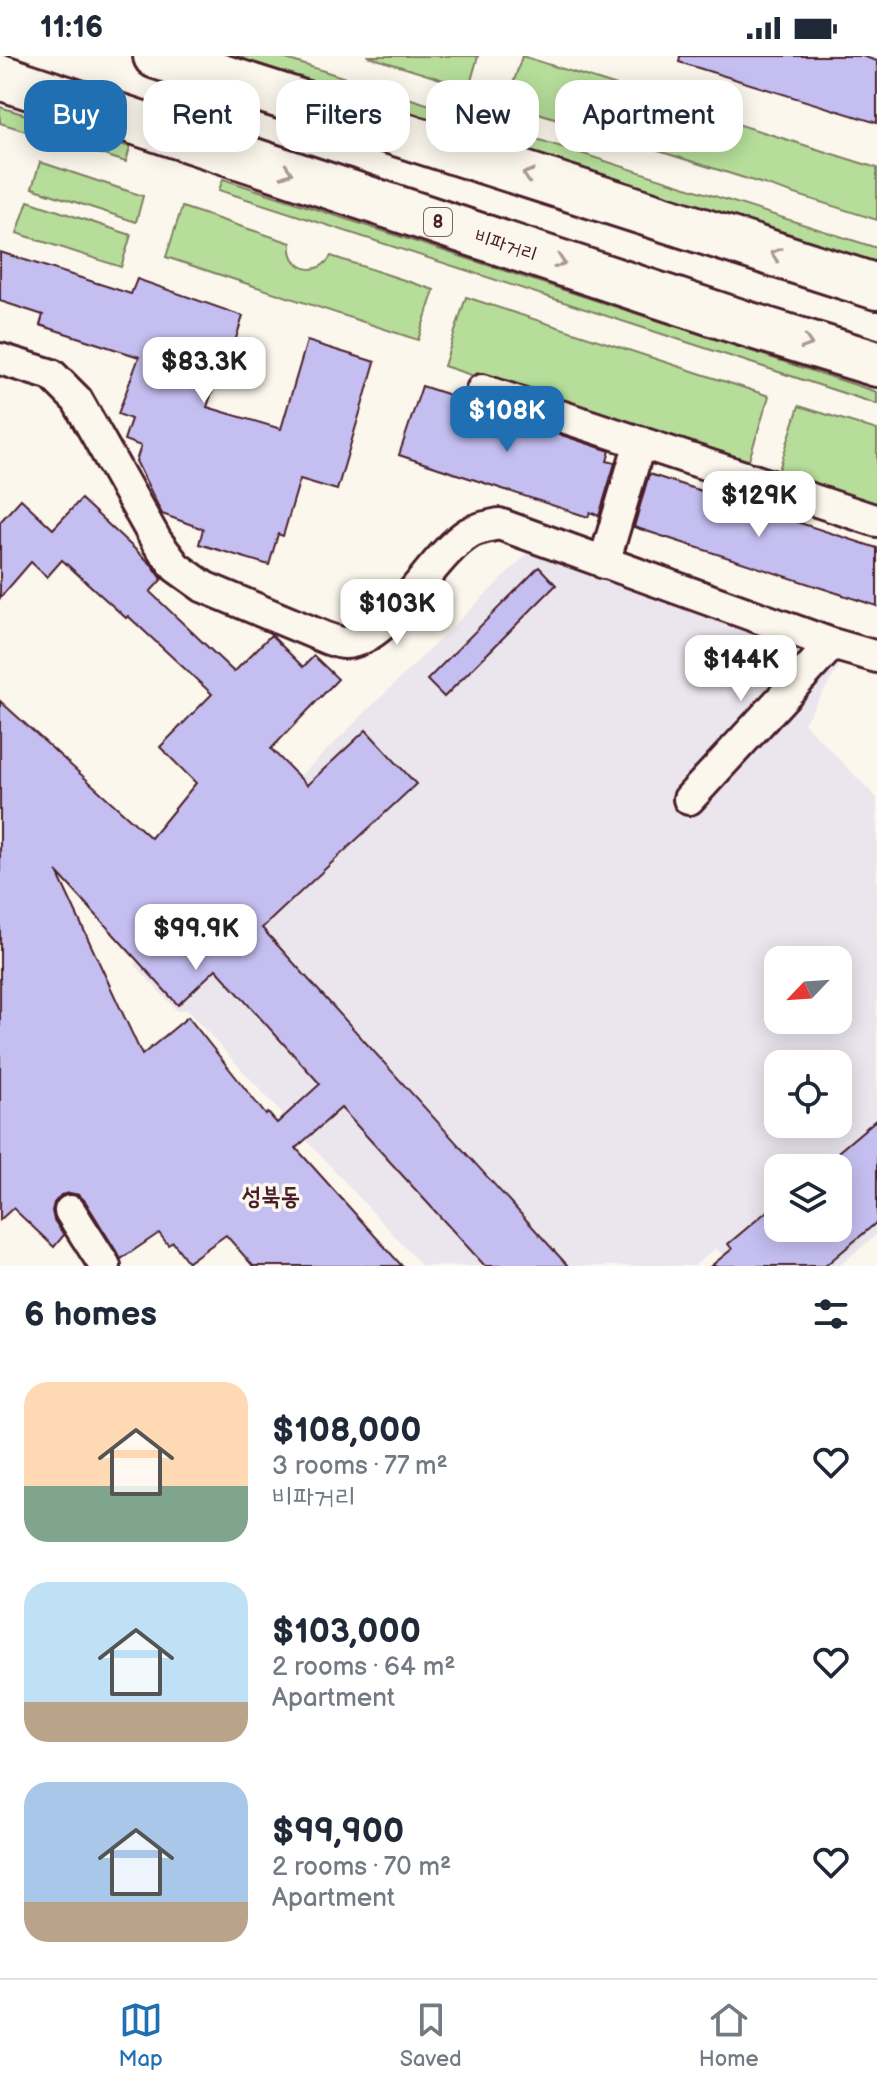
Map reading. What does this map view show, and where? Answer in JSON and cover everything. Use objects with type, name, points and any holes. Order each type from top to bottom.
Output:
[{"type":"main road","points":[[156,56],[877,287]]},
{"type":"main road","name":"비파거리","points":[[0,77],[743,323],[877,364]]},
{"type":"street","points":[[0,359],[52,375],[77,400],[157,542],[176,567],[204,587],[326,638],[345,643],[364,637],[385,623],[456,543],[471,531],[499,524],[832,644],[877,657]]},
{"type":"street","points":[[482,390],[877,521]]},
{"type":"street","points":[[604,563],[640,442]]},
{"type":"street","points":[[689,799],[832,644]]},
{"type":"street","points":[[70,1211],[105,1266]]},
{"type":"shaded area","points":[[528,553],[796,648],[839,667],[804,723],[877,798],[877,1234],[839,1266],[732,1266],[716,1248],[694,1266],[422,1266],[186,1009],[177,1011],[134,964],[250,857],[235,840]]},
{"type":"green space","points":[[226,56],[277,56],[352,80],[301,80]]},
{"type":"green space","points":[[367,56],[478,56],[471,80],[444,80]]},
{"type":"green space","points":[[522,56],[598,80],[555,80],[555,118],[539,113],[539,80],[514,80]]},
{"type":"green space","points":[[410,99],[426,104],[426,120],[410,115]]},
{"type":"green space","points":[[0,107],[24,114],[24,130],[0,123]]},
{"type":"green space","points":[[743,126],[877,168],[877,220],[662,152],[743,152]]},
{"type":"green space","points":[[539,140],[555,145],[555,152],[577,152],[877,248],[877,264],[526,152],[539,152]]},
{"type":"green space","points":[[127,146],[130,147],[126,162],[94,152],[127,152]]},
{"type":"green space","points":[[40,162],[143,196],[136,222],[32,188]]},
{"type":"green space","points":[[223,179],[877,392],[877,404],[219,190]]},
{"type":"green space","points":[[28,201],[131,235],[121,267],[17,233]]},
{"type":"green space","points":[[182,207],[291,243],[294,259],[305,268],[318,267],[331,256],[434,290],[418,340],[166,257]]},
{"type":"green space","points":[[466,297],[769,396],[747,466],[444,366]]},
{"type":"green space","points":[[799,406],[877,430],[877,507],[777,476]]},
{"type":"building","points":[[680,56],[862,56],[877,61],[877,123],[743,80],[679,62]]},
{"type":"building","points":[[0,252],[131,294],[137,279],[243,316],[232,351],[227,349],[207,407],[281,429],[307,341],[375,362],[337,490],[300,479],[283,536],[278,534],[269,565],[199,544],[203,529],[162,514],[136,461],[141,446],[124,440],[131,419],[118,414],[139,357],[40,325],[43,315],[0,301]]},
{"type":"building","points":[[422,386],[610,451],[607,461],[615,463],[599,516],[590,512],[588,517],[399,455]]},
{"type":"building","points":[[649,474],[877,548],[877,606],[634,527]]},
{"type":"building","points":[[21,499],[53,529],[81,499],[152,565],[162,579],[150,592],[234,672],[271,635],[303,667],[314,656],[338,679],[271,749],[307,785],[366,730],[416,784],[262,928],[568,1266],[485,1266],[341,1108],[296,1148],[402,1266],[253,1266],[226,1235],[188,1262],[173,1242],[168,1245],[159,1233],[121,1259],[85,1201],[79,1195],[70,1193],[61,1195],[54,1203],[54,1220],[64,1235],[54,1247],[13,1208],[0,1220],[0,701],[151,838],[196,783],[160,747],[212,694],[62,560],[47,577],[31,562],[0,598],[0,522]],"holes":[[[57,872],[178,1005],[216,969],[320,1084],[277,1123],[268,1113],[266,1115],[188,1017],[142,1055]]]},
{"type":"building","points":[[539,567],[556,585],[444,697],[427,680]]},
{"type":"building","points":[[877,1119],[877,1222],[825,1266],[711,1266],[732,1249],[728,1244],[764,1214],[764,1242],[852,1242],[852,1154],[838,1152]]},
{"type":"district","name":"성북동","points":[[271,1196]]}]
